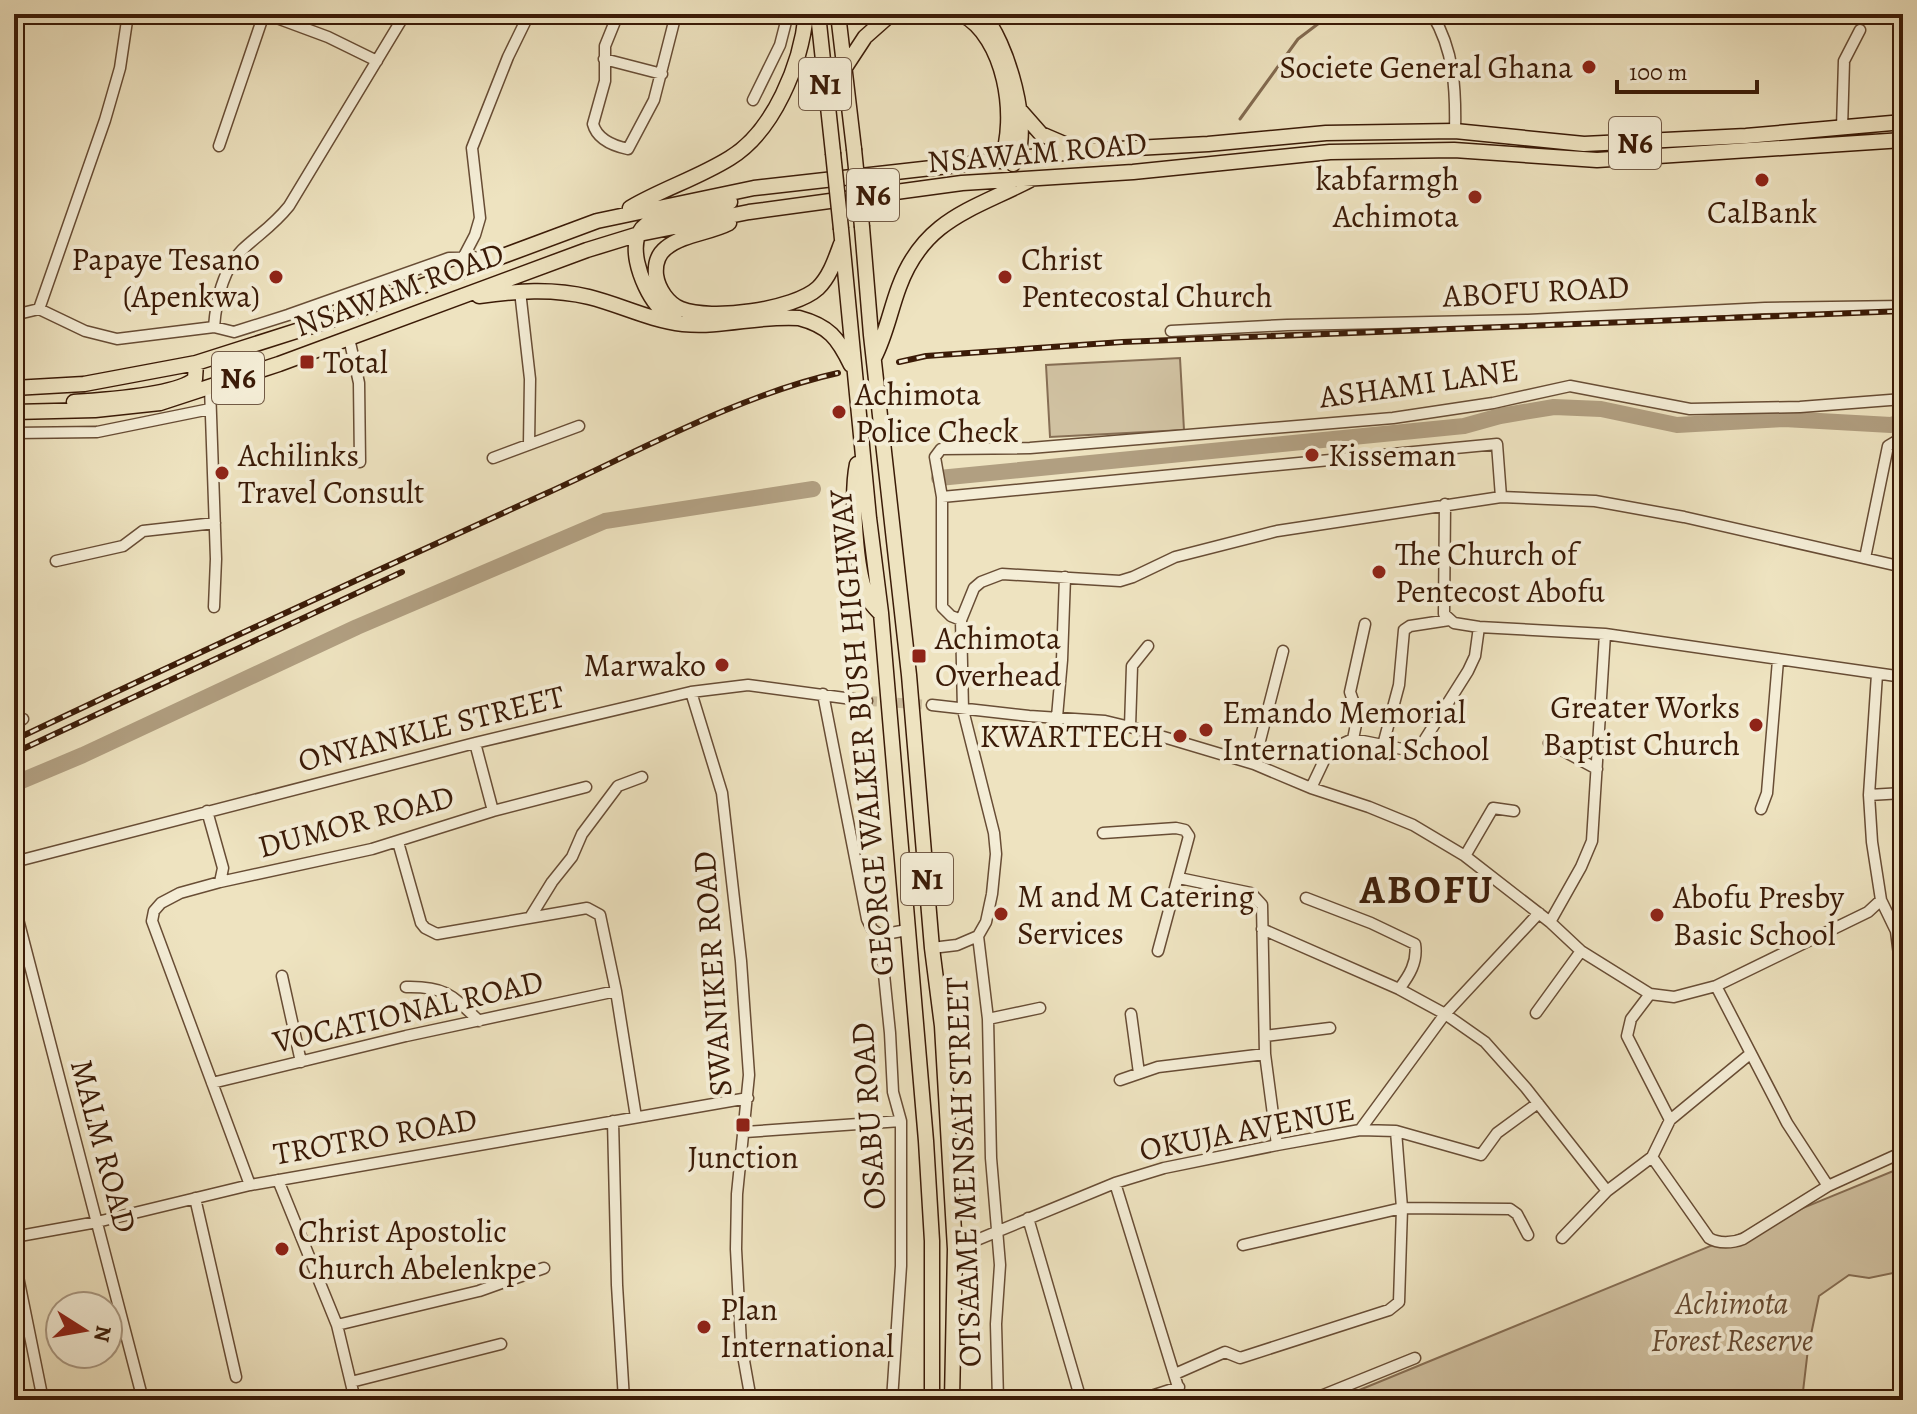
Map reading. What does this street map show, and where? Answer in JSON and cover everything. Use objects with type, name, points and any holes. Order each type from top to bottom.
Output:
[{"type":"highway","points":[[620,215],[641,201],[733,156],[753,138],[782,95],[795,68],[806,14]]},
{"type":"highway","name":"GEORGE WALKER BUSH HIGHWAY","points":[[818,14],[862,452],[855,479],[858,548],[863,587],[869,602],[881,613],[932,1241],[932,1400]]},
{"type":"highway","name":"GEORGE WALKER BUSH HIGHWAY","points":[[838,14],[909,675],[932,948],[942,1026],[955,1249],[952,1400]]},
{"type":"highway","points":[[844,69],[865,37],[891,14]]},
{"type":"highway","points":[[961,14],[989,38],[1000,62],[1009,117],[1008,139],[1001,161]]},
{"type":"highway","points":[[982,14],[992,24],[1007,56],[1019,109],[1017,158],[996,180]]},
{"type":"highway","points":[[1019,109],[1041,134],[1082,151]]},
{"type":"highway","name":"NSAWAM ROAD","points":[[14,388],[84,384],[196,363],[301,331],[581,227],[620,215],[754,188],[1082,151],[1326,133],[1455,131],[1584,144],[1661,142],[1903,122]]},
{"type":"highway","points":[[1454,150],[1455,131]]},
{"type":"highway","name":"NSAWAM ROAD","points":[[14,412],[95,410],[160,403],[349,338],[560,258],[639,234],[749,212],[996,180],[1133,172],[1330,152],[1454,150],[1597,160],[1903,140]]},
{"type":"highway","points":[[874,358],[883,341],[899,285],[931,235],[948,220],[971,207],[1036,177]]},
{"type":"highway","points":[[679,323],[658,307],[644,281],[636,253],[639,234],[651,222],[727,203],[754,188]]},
{"type":"highway","points":[[749,212],[725,226],[680,240],[660,254],[656,279],[672,304],[682,310],[698,312],[743,312],[803,298],[827,278],[842,234]]},
{"type":"highway","points":[[453,299],[545,291],[579,295],[652,319],[679,323],[712,325],[785,317],[814,322],[830,331],[842,346],[855,373]]},
{"type":"highway","points":[[14,405],[93,401],[167,390],[190,384],[195,379],[196,363]]},
{"type":"street","points":[[39,309],[105,120],[120,68],[128,14]]},
{"type":"street","points":[[219,146],[265,14],[328,37],[377,61]]},
{"type":"street","points":[[214,327],[220,292],[229,269],[240,253],[270,229],[289,206],[405,14]]},
{"type":"street","points":[[464,256],[480,218],[472,148],[529,14]]},
{"type":"street","points":[[618,14],[605,46],[605,81],[593,124],[603,139],[624,149],[630,149],[654,100],[676,14]]},
{"type":"street","points":[[753,100],[780,45],[788,14]]},
{"type":"street","points":[[1432,14],[1444,34],[1450,56],[1455,131]]},
{"type":"street","points":[[1767,14],[1781,18],[1790,14]]},
{"type":"street","points":[[1842,128],[1844,61],[1860,30]]},
{"type":"street","points":[[604,59],[662,74]]},
{"type":"street","points":[[14,315],[39,309],[85,331],[117,339],[214,327],[234,332],[449,258],[506,257]]},
{"type":"street","points":[[520,291],[530,379],[529,444]]},
{"type":"street","name":"ABOFU ROAD","points":[[1171,331],[1287,325],[1528,320],[1750,308],[1903,306]]},
{"type":"street","points":[[349,338],[359,383],[360,462]]},
{"type":"street","name":"ASHAMI LANE","points":[[942,497],[935,457],[941,449],[1030,448],[1393,418],[1493,403],[1570,386],[1690,409],[1800,407],[1903,399]]},
{"type":"street","points":[[210,387],[215,523],[214,607]]},
{"type":"street","points":[[14,433],[97,432],[210,409]]},
{"type":"street","points":[[493,458],[579,426]]},
{"type":"street","points":[[1865,558],[1886,457],[1892,442],[1903,437]]},
{"type":"street","points":[[1501,497],[1497,444],[942,497],[942,607],[961,620],[974,588],[990,577],[1015,573],[1120,581],[1175,557],[1213,545],[1277,531],[1501,497],[1595,501],[1684,517],[1903,567]]},
{"type":"street","points":[[1445,504],[1444,614],[1449,620]]},
{"type":"street","points":[[56,561],[123,546],[143,531],[215,523]]},
{"type":"street","points":[[1057,717],[1065,577]]},
{"type":"street","name":"OTSAAME MENSAH STREET","points":[[961,620],[963,710],[994,833],[996,854],[986,922],[978,936],[988,1019],[991,1158],[1000,1265],[996,1324],[998,1400]]},
{"type":"street","points":[[1383,745],[1399,685],[1404,630],[1410,626],[1449,620],[1479,627],[1605,634],[1903,677]]},
{"type":"street","points":[[1353,739],[1358,715],[1350,692],[1365,624]]},
{"type":"street","points":[[1311,788],[1329,750],[1353,739],[1417,752],[1468,671],[1475,656],[1479,627]]},
{"type":"street","points":[[1550,922],[1592,841],[1605,634]]},
{"type":"street","points":[[1130,727],[1132,666],[1148,646]]},
{"type":"street","points":[[1254,764],[1283,651]]},
{"type":"street","points":[[1761,809],[1767,793],[1778,660]]},
{"type":"street","points":[[1877,674],[1869,795],[1872,842],[1881,900],[1896,931],[1903,987]]},
{"type":"street","name":"ONYANKLE STREET","points":[[14,862],[475,743],[691,692],[748,685],[867,701]]},
{"type":"street","name":"SWANIKER ROAD","points":[[691,692],[722,793],[741,961],[749,1075],[737,1194],[736,1249],[741,1344],[751,1400]]},
{"type":"street","name":"OSABU ROAD","points":[[823,694],[867,919],[872,929],[880,935],[893,1092],[901,1121],[901,1266],[892,1400]]},
{"type":"street","points":[[932,705],[1130,727],[1254,764],[1311,788],[1369,807],[1413,825],[1465,856],[1550,922],[1581,951],[1650,994],[1674,997],[1716,986],[1868,912],[1881,900]]},
{"type":"street","points":[[475,743],[493,811]]},
{"type":"street","points":[[1549,743],[1597,769]]},
{"type":"street","points":[[531,916],[572,857],[582,834],[618,786],[642,777]]},
{"type":"street","name":"DUMOR ROAD","points":[[212,1083],[152,921],[154,911],[161,903],[180,893],[220,882],[398,842],[493,811],[586,787]]},
{"type":"street","points":[[1869,795],[1903,793]]},
{"type":"street","points":[[1465,856],[1491,810],[1514,811]]},
{"type":"street","points":[[207,811],[223,868],[220,882]]},
{"type":"street","points":[[1103,833],[1185,830],[1189,840],[1158,951]]},
{"type":"street","points":[[398,842],[421,923],[437,934],[587,908],[599,913],[616,991],[636,1117]]},
{"type":"street","points":[[1179,878],[1251,893],[1262,905],[1265,1054],[1277,1145]]},
{"type":"street","points":[[1306,898],[1415,944],[1410,975],[1399,989]]},
{"type":"street","name":"MALM ROAD","points":[[14,904],[143,1400]]},
{"type":"street","points":[[1360,1130],[1445,1014],[1539,913]]},
{"type":"street","points":[[1262,929],[1399,989],[1445,1014],[1485,1042],[1607,1191]]},
{"type":"street","points":[[880,935],[907,930]]},
{"type":"street","points":[[932,948],[957,945],[978,936]]},
{"type":"street","points":[[1536,1013],[1581,951]]},
{"type":"street","points":[[282,976],[301,1062]]},
{"type":"street","points":[[1716,986],[1787,1123],[1828,1186]]},
{"type":"street","points":[[406,987],[443,990],[479,1021]]},
{"type":"street","name":"VOCATIONAL ROAD","points":[[212,1083],[616,991]]},
{"type":"street","points":[[1650,994],[1631,1019],[1627,1036],[1670,1120]]},
{"type":"street","points":[[988,1019],[1040,1008]]},
{"type":"street","points":[[1131,1014],[1139,1073]]},
{"type":"street","points":[[1265,1036],[1330,1028]]},
{"type":"street","points":[[1120,1080],[1158,1067],[1265,1054]]},
{"type":"street","points":[[1562,1238],[1607,1191],[1652,1157],[1670,1120],[1750,1054]]},
{"type":"street","points":[[212,1083],[250,1185]]},
{"type":"street","name":"TROTRO ROAD","points":[[14,1237],[97,1222],[250,1185],[748,1098]]},
{"type":"street","name":"OKUJA AVENUE","points":[[955,1249],[1115,1183],[1179,1165],[1360,1130],[1396,1131],[1481,1155],[1497,1133],[1538,1103]]},
{"type":"street","points":[[613,1121],[617,1285],[624,1400]]},
{"type":"street","points":[[745,1132],[901,1121]]},
{"type":"street","points":[[1175,1374],[1225,1352],[1240,1358],[1394,1307],[1400,1297],[1402,1208],[1396,1131]]},
{"type":"street","points":[[1652,1157],[1709,1238],[1714,1241],[1739,1241],[1828,1186],[1903,1152]]},
{"type":"street","points":[[278,1180],[337,1325],[355,1400]]},
{"type":"street","points":[[1115,1183],[1182,1400]]},
{"type":"street","points":[[195,1198],[236,1377]]},
{"type":"street","points":[[1243,1245],[1402,1208],[1510,1209],[1517,1214],[1528,1235]]},
{"type":"street","points":[[1028,1218],[1081,1400]]},
{"type":"street","points":[[14,1257],[43,1400]]},
{"type":"street","points":[[337,1325],[479,1291],[544,1268]]},
{"type":"street","points":[[351,1382],[501,1344]]},
{"type":"street","points":[[1311,1400],[1415,1358]]},
{"type":"street","points":[[1139,1400],[1179,1387]]},
{"type":"green space","points":[[1180,358],[1184,430],[1050,437],[1046,365]]},
{"type":"green space","name":"Achimota Forest Reserve","points":[[1903,1167],[1903,1271],[1869,1278],[1849,1275],[1819,1296],[1802,1400],[1335,1400]]},
{"type":"waterway","points":[[1240,119],[1298,39],[1331,14]]},
{"type":"waterway","points":[[939,478],[1464,426],[1554,407],[1601,409],[1677,425],[1784,419],[1891,425],[1903,421]]},
{"type":"waterway","points":[[14,784],[357,627],[605,521],[813,489]]},
{"type":"tunnel","points":[[867,701],[932,705]]},
{"type":"railway","points":[[899,362],[926,356],[1122,342],[1903,311]]},
{"type":"railway","points":[[14,740],[727,409],[838,373]]},
{"type":"railway","points":[[14,753],[402,572]]},
{"type":"place","name":"Societe General Ghana","points":[[1589,67]]},
{"type":"place","name":"CalBank","points":[[1762,180]]},
{"type":"place","name":"kabfarmgh Achimota","points":[[1475,197]]},
{"type":"place","name":"Papaye Tesano (Apenkwa)","points":[[276,277]]},
{"type":"place","name":"Christ Pentecostal Church","points":[[1005,277]]},
{"type":"place","name":"Total","points":[[307,362]]},
{"type":"place","name":"Achimota Police Check","points":[[839,412]]},
{"type":"place","name":"Kisseman","points":[[1312,455]]},
{"type":"place","name":"Achilinks Travel Consult","points":[[222,473]]},
{"type":"place","name":"The Church of Pentecost Abofu","points":[[1379,572]]},
{"type":"place","name":"Achimota Overhead","points":[[919,656]]},
{"type":"place","name":"Marwako","points":[[722,665]]},
{"type":"place","name":"Greater Works Baptist Church","points":[[1756,725]]},
{"type":"place","name":"Emando Memorial International School","points":[[1206,730]]},
{"type":"place","name":"KWARTTECH","points":[[1180,736]]},
{"type":"place","name":"M and M Catering Services","points":[[1001,914]]},
{"type":"place","name":"Abofu Presby Basic School","points":[[1657,915]]},
{"type":"place","name":"Junction","points":[[743,1125]]},
{"type":"place","name":"Christ Apostolic Church Abelenkpe","points":[[282,1249]]},
{"type":"place","name":"Plan International","points":[[704,1327]]},
{"type":"district","name":"ABOFU","points":[[1427,889]]}]
